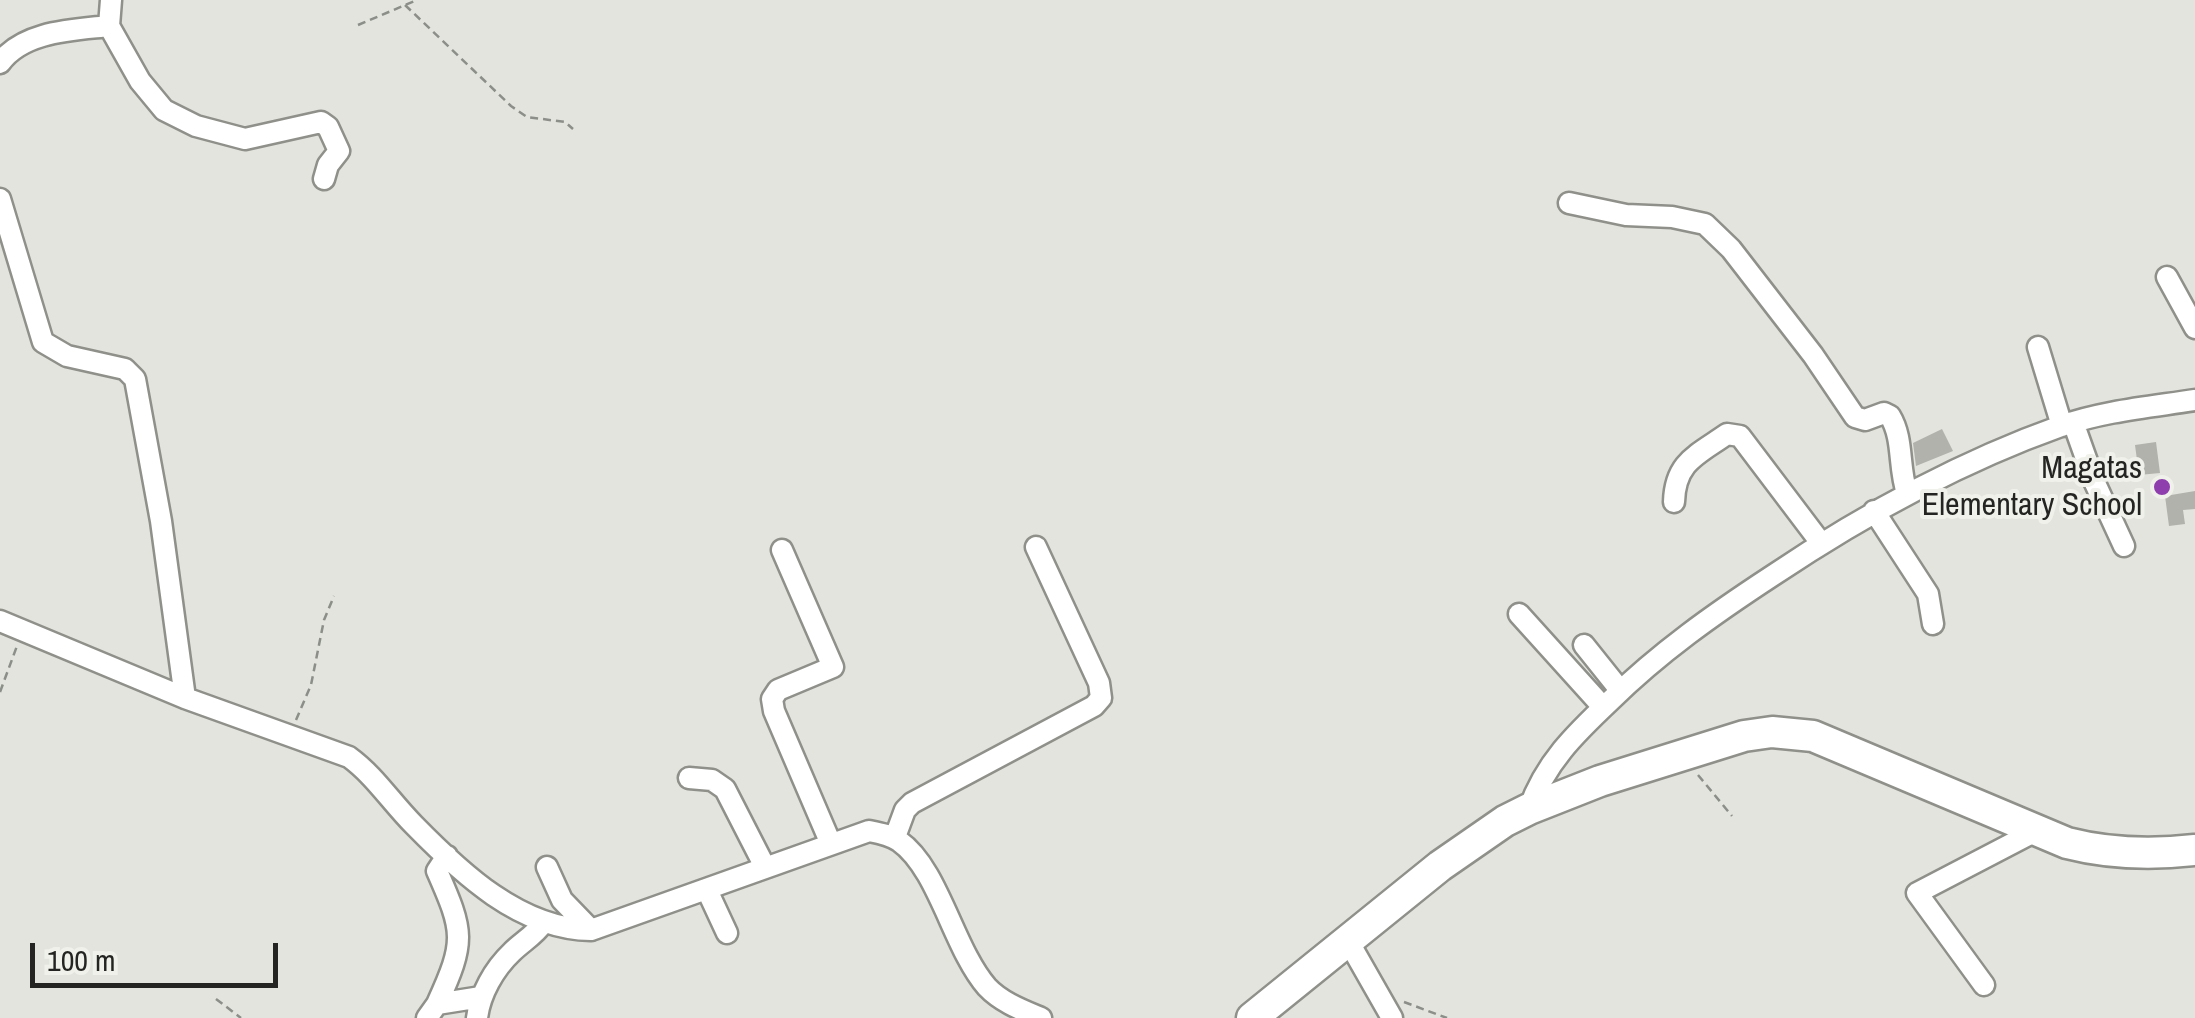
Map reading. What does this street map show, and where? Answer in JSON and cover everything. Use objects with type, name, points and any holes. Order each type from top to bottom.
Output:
[{"type":"highway","points":[[1252,1018],[1440,866],[1529,808],[1681,754],[1772,732],[1813,736],[2036,831],[2098,851],[2133,854],[2195,850]]},
{"type":"street","points":[[111,0],[109,26],[140,80],[164,110],[196,126],[245,139],[321,122],[328,127],[339,152],[328,165],[324,179]]},
{"type":"street","points":[[0,63],[20,44],[64,31],[109,26]]},
{"type":"street","points":[[0,199],[44,342],[67,356],[125,369],[136,379],[161,521],[185,698]]},
{"type":"street","points":[[1570,203],[1626,215],[1672,217],[1705,224],[1732,249],[1814,355],[1855,416],[1865,420],[1890,416],[1900,438],[1900,471],[1907,493]]},
{"type":"street","points":[[2166,277],[2195,328]]},
{"type":"street","points":[[2038,346],[2068,424],[2124,546]]},
{"type":"street","points":[[1529,808],[1538,782],[1556,756],[1620,690],[1687,632],[1821,544],[1971,461],[2099,415],[2195,400]]},
{"type":"street","points":[[1674,502],[1677,474],[1686,463],[1727,434],[1740,436],[1821,544]]},
{"type":"street","points":[[1874,512],[1928,594],[1933,624]]},
{"type":"street","points":[[894,838],[905,810],[912,803],[1094,706],[1101,698],[1099,684],[1036,546]]},
{"type":"street","points":[[782,550],[833,667],[778,690],[772,698],[774,711],[831,844]]},
{"type":"street","points":[[1519,614],[1603,707]]},
{"type":"street","points":[[0,621],[185,698],[349,756],[370,772],[412,823],[448,856],[491,892],[543,924],[590,930],[870,831],[894,838],[914,853],[988,988],[1010,1005],[1041,1018]]},
{"type":"street","points":[[1584,646],[1620,690]]},
{"type":"street","points":[[689,778],[712,780],[725,789],[766,867]]},
{"type":"street","points":[[1984,985],[1917,893],[2036,831]]},
{"type":"street","points":[[448,856],[437,871],[460,928],[456,957],[432,1011],[479,1008],[504,960],[543,924]]},
{"type":"street","points":[[547,867],[562,900],[590,930]]},
{"type":"street","points":[[707,890],[728,933]]},
{"type":"street","points":[[1347,939],[1388,1010]]},
{"type":"path","points":[[358,26],[417,0]]},
{"type":"path","points":[[405,5],[511,106],[527,116],[565,122],[573,129]]},
{"type":"path","points":[[290,735],[311,685],[324,620],[334,596]]},
{"type":"path","points":[[0,692],[22,630]]},
{"type":"path","points":[[1681,754],[1732,816]]},
{"type":"path","points":[[216,999],[241,1018]]},
{"type":"path","points":[[1388,1010],[1403,1002],[1447,1018]]},
{"type":"building","points":[[1942,429],[1953,451],[1916,466],[1913,443]]},
{"type":"building","points":[[2156,442],[2160,473],[2139,475],[2135,445]]},
{"type":"building","points":[[2195,491],[2195,509],[2183,510],[2185,524],[2169,526],[2165,496]]},
{"type":"place","name":"Magatas Elementary School","points":[[2162,487]]}]
